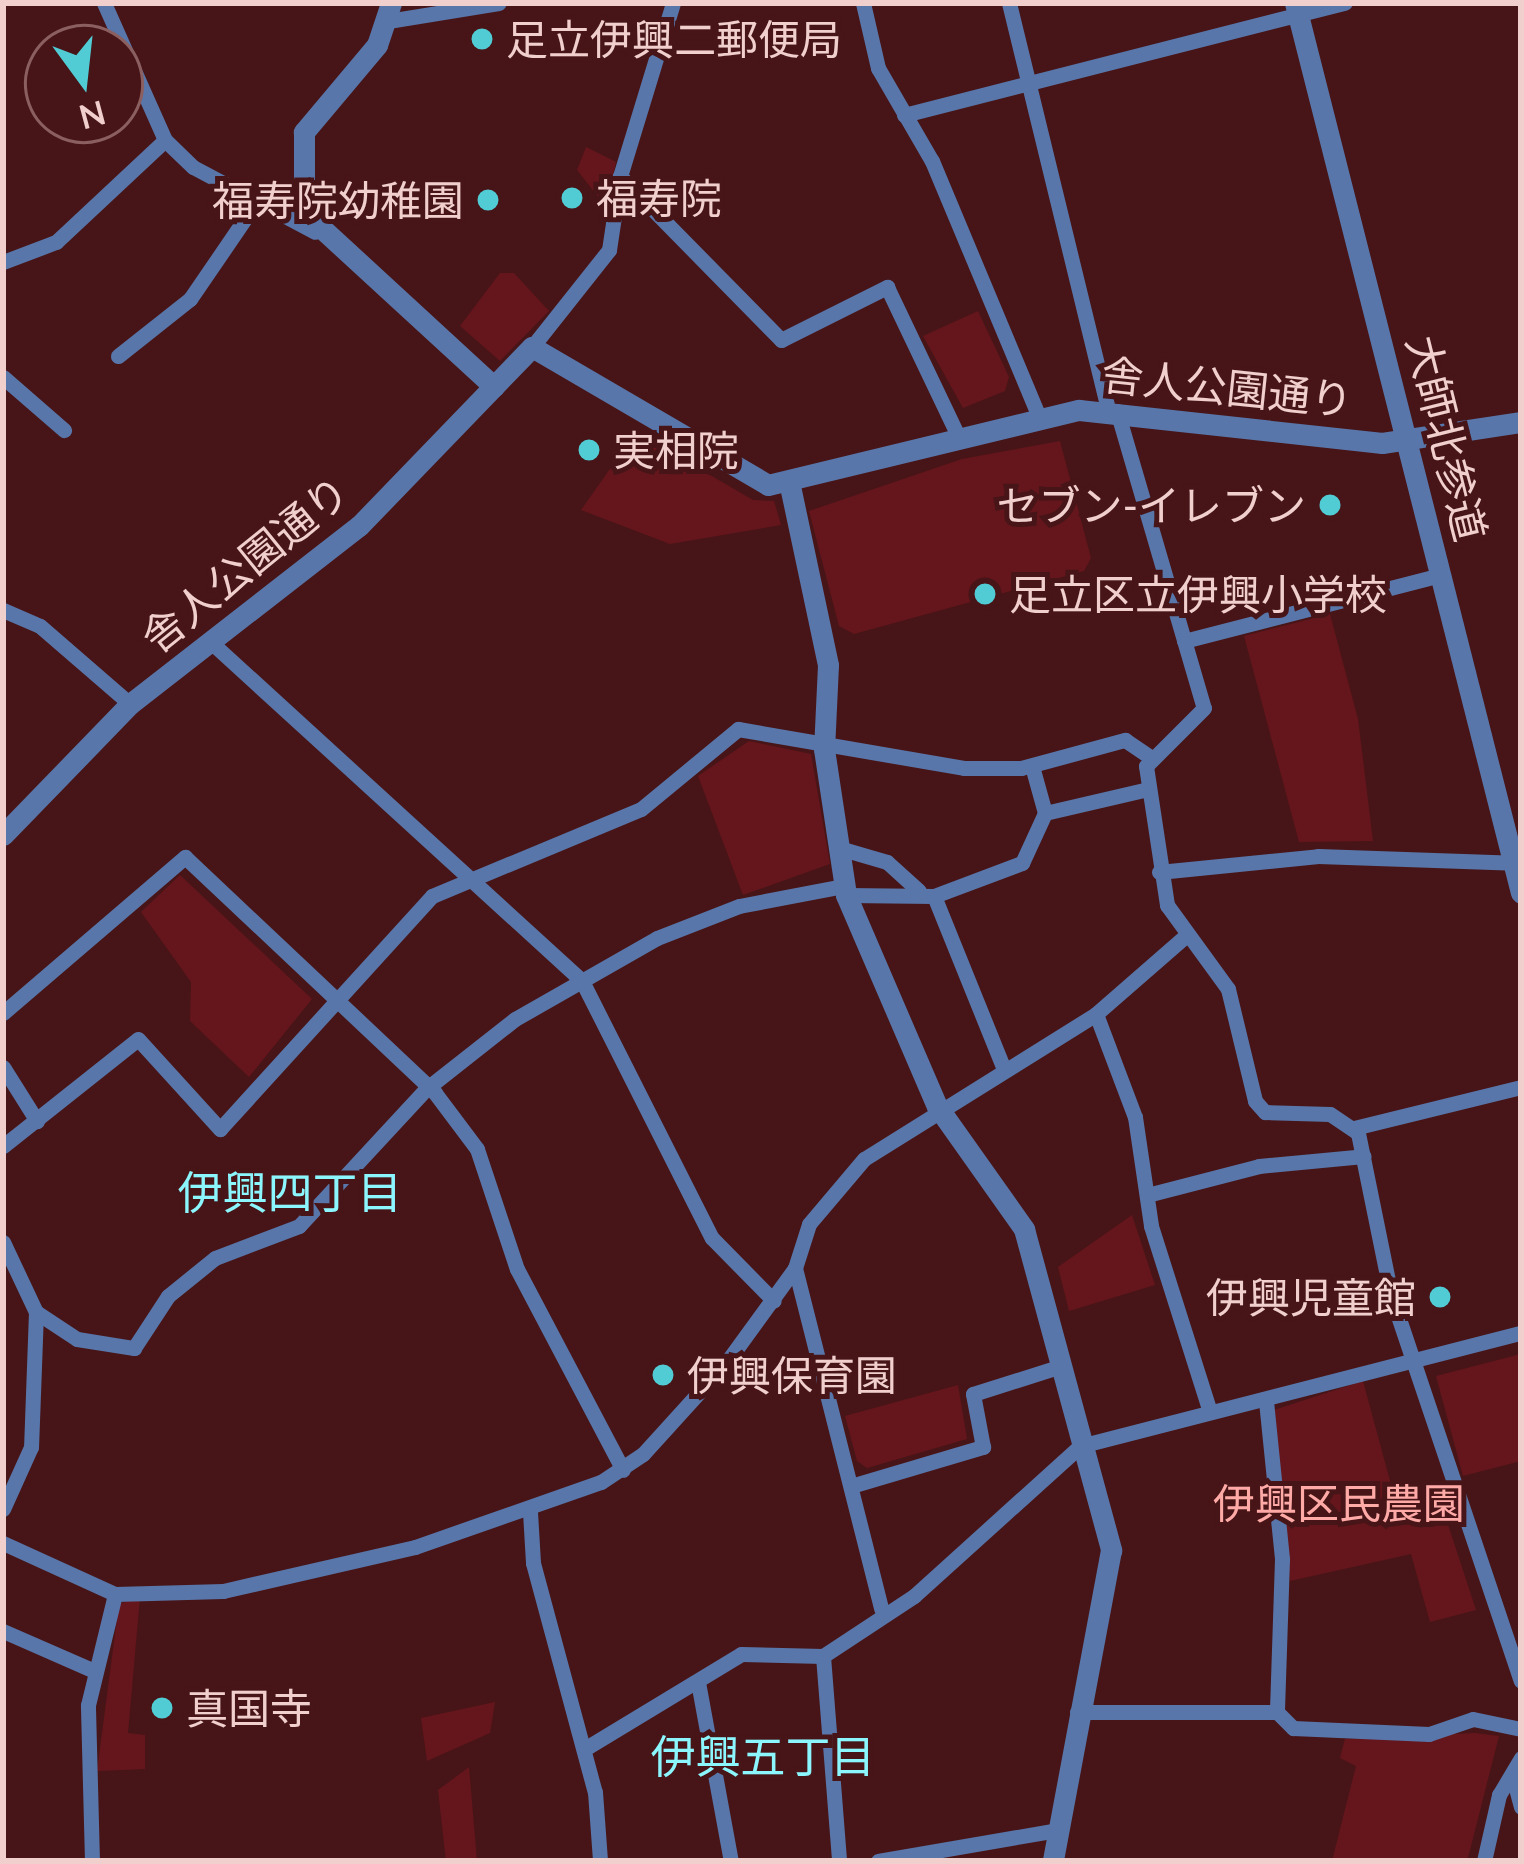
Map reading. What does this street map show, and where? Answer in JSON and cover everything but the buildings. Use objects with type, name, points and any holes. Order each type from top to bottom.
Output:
[{"type":"street","points":[[104,3],[166,140],[255,204],[315,232],[494,387]]},
{"type":"street","points":[[315,232],[299,190],[304,132],[390,12],[499,3]]},
{"type":"street","points":[[673,3],[620,176],[609,250],[532,347],[750,482],[790,486],[827,665],[824,742],[845,890],[937,1106],[1024,1228],[1058,1367],[1112,1550],[1077,1712],[1052,1861]]},
{"type":"street","points":[[863,3],[904,115],[1038,414]]},
{"type":"street","points":[[1009,3],[1112,410],[1184,640],[1203,718],[1149,755]]},
{"type":"street","points":[[904,115],[1296,9],[1345,3]]},
{"type":"street","name":"大師北参道","points":[[1296,9],[1521,893]]},
{"type":"street","points":[[4,259],[56,242],[166,140]]},
{"type":"street","points":[[620,176],[781,340],[887,287],[957,434]]},
{"type":"street","points":[[118,356],[190,299],[255,204]]},
{"type":"street","name":"舎人公園通り","points":[[3,835],[130,704],[359,526],[532,347]]},
{"type":"street","points":[[3,377],[64,430]]},
{"type":"street","name":"舎人公園通り","points":[[790,486],[1038,414],[1112,410],[1408,443],[1521,422]]},
{"type":"street","points":[[1184,640],[1441,575]]},
{"type":"street","points":[[3,610],[40,626],[130,704]]},
{"type":"street","points":[[213,644],[582,981],[712,1238],[774,1301]]},
{"type":"street","points":[[3,1146],[138,1039],[220,1129],[336,1007],[432,896],[465,876],[641,808],[738,729],[824,742],[908,762],[1032,766],[1125,740],[1149,755]]},
{"type":"street","points":[[1149,755],[1148,789],[1159,872],[1183,938],[1228,989],[1255,1101],[1354,1127],[1521,1087]]},
{"type":"street","points":[[36,1312],[77,1339],[134,1348],[168,1296],[215,1258],[299,1226],[426,1089],[582,981],[739,906],[845,890],[926,894],[1022,863],[1045,812],[1032,766]]},
{"type":"street","points":[[1045,812],[1148,789]]},
{"type":"street","points":[[839,848],[887,862],[926,894],[1003,1067]]},
{"type":"street","points":[[1159,872],[1318,856],[1517,864]]},
{"type":"street","points":[[3,1013],[185,857],[426,1089],[477,1149],[517,1269],[623,1470]]},
{"type":"street","points":[[3,1544],[115,1594],[256,1586],[530,1512],[623,1470],[774,1301],[796,1268],[808,1224],[836,1192],[937,1106],[1096,1014],[1183,938]]},
{"type":"street","points":[[1096,1014],[1210,1412]]},
{"type":"street","points":[[3,1067],[38,1121]]},
{"type":"street","points":[[1354,1127],[1414,1359],[1521,1681]]},
{"type":"street","points":[[1150,1194],[1259,1166],[1364,1156]]},
{"type":"street","points":[[3,1241],[36,1312],[31,1447],[3,1509]]},
{"type":"street","points":[[796,1268],[881,1609]]},
{"type":"street","points":[[586,1748],[741,1654],[823,1656],[881,1609],[914,1596],[1080,1446],[1521,1333]]},
{"type":"street","points":[[851,1486],[982,1447],[973,1394],[1058,1367]]},
{"type":"street","points":[[1266,1401],[1282,1559],[1276,1712]]},
{"type":"street","points":[[530,1512],[532,1563],[586,1748],[600,1861]]},
{"type":"street","points":[[92,1861],[92,1670],[115,1594]]},
{"type":"street","points":[[3,1631],[92,1670]]},
{"type":"street","points":[[823,1656],[839,1861]]},
{"type":"street","points":[[698,1682],[731,1861]]},
{"type":"street","points":[[1077,1712],[1276,1712],[1292,1728],[1429,1734],[1473,1719],[1521,1729]]},
{"type":"street","points":[[1484,1861],[1521,1758]]},
{"type":"street","points":[[1513,1778],[1521,1807]]},
{"type":"street","points":[[878,1861],[1058,1830]]},
{"type":"green space","points":[[586,147],[616,162],[606,207],[577,170]]},
{"type":"green space","points":[[500,273],[514,273],[549,311],[500,361],[460,326]]},
{"type":"green space","points":[[978,311],[1009,377],[1005,391],[963,408],[923,336]]},
{"type":"green space","points":[[636,432],[753,500],[774,501],[781,525],[670,544],[581,510]]},
{"type":"green space","points":[[1060,441],[1091,558],[1084,571],[854,634],[839,626],[809,511],[962,459]]},
{"type":"green space","points":[[1330,614],[1358,719],[1373,841],[1299,842],[1244,636]]},
{"type":"green space","points":[[749,741],[811,754],[830,864],[743,895],[698,776]]},
{"type":"green space","points":[[180,875],[312,999],[249,1077],[190,1021],[191,982],[141,912]]},
{"type":"green space","points":[[1132,1215],[1155,1285],[1069,1311],[1058,1267]]},
{"type":"green space","points":[[1521,1354],[1521,1461],[1463,1476],[1436,1376]]},
{"type":"green space","name":"伊興区民農園","points":[[1363,1381],[1393,1492],[1434,1482],[1476,1610],[1430,1622],[1411,1554],[1290,1581],[1274,1410]]},
{"type":"green space","points":[[958,1385],[967,1439],[867,1468],[857,1461],[845,1416]]},
{"type":"green space","points":[[140,1597],[128,1733],[145,1735],[145,1769],[97,1771],[119,1604]]},
{"type":"green space","points":[[495,1702],[490,1733],[427,1761],[421,1718]]},
{"type":"green space","points":[[1499,1736],[1468,1858],[1332,1861],[1356,1766],[1340,1758],[1345,1739]]},
{"type":"green space","points":[[469,1767],[477,1861],[446,1861],[438,1790]]},
{"type":"place","name":"足立伊興二郵便局","points":[[482,39]]},
{"type":"place","name":"福寿院","points":[[572,198]]},
{"type":"place","name":"福寿院幼稚園","points":[[488,200]]},
{"type":"place","name":"実相院","points":[[589,450]]},
{"type":"place","name":"セブン-イレブン","points":[[1330,505]]},
{"type":"place","name":"足立区立伊興小学校","points":[[985,594]]},
{"type":"place","name":"伊興児童館","points":[[1440,1297]]},
{"type":"place","name":"伊興保育園","points":[[663,1375]]},
{"type":"place","name":"真国寺","points":[[162,1708]]},
{"type":"district","name":"伊興四丁目","points":[[290,1193]]},
{"type":"district","name":"伊興五丁目","points":[[763,1757]]}]
